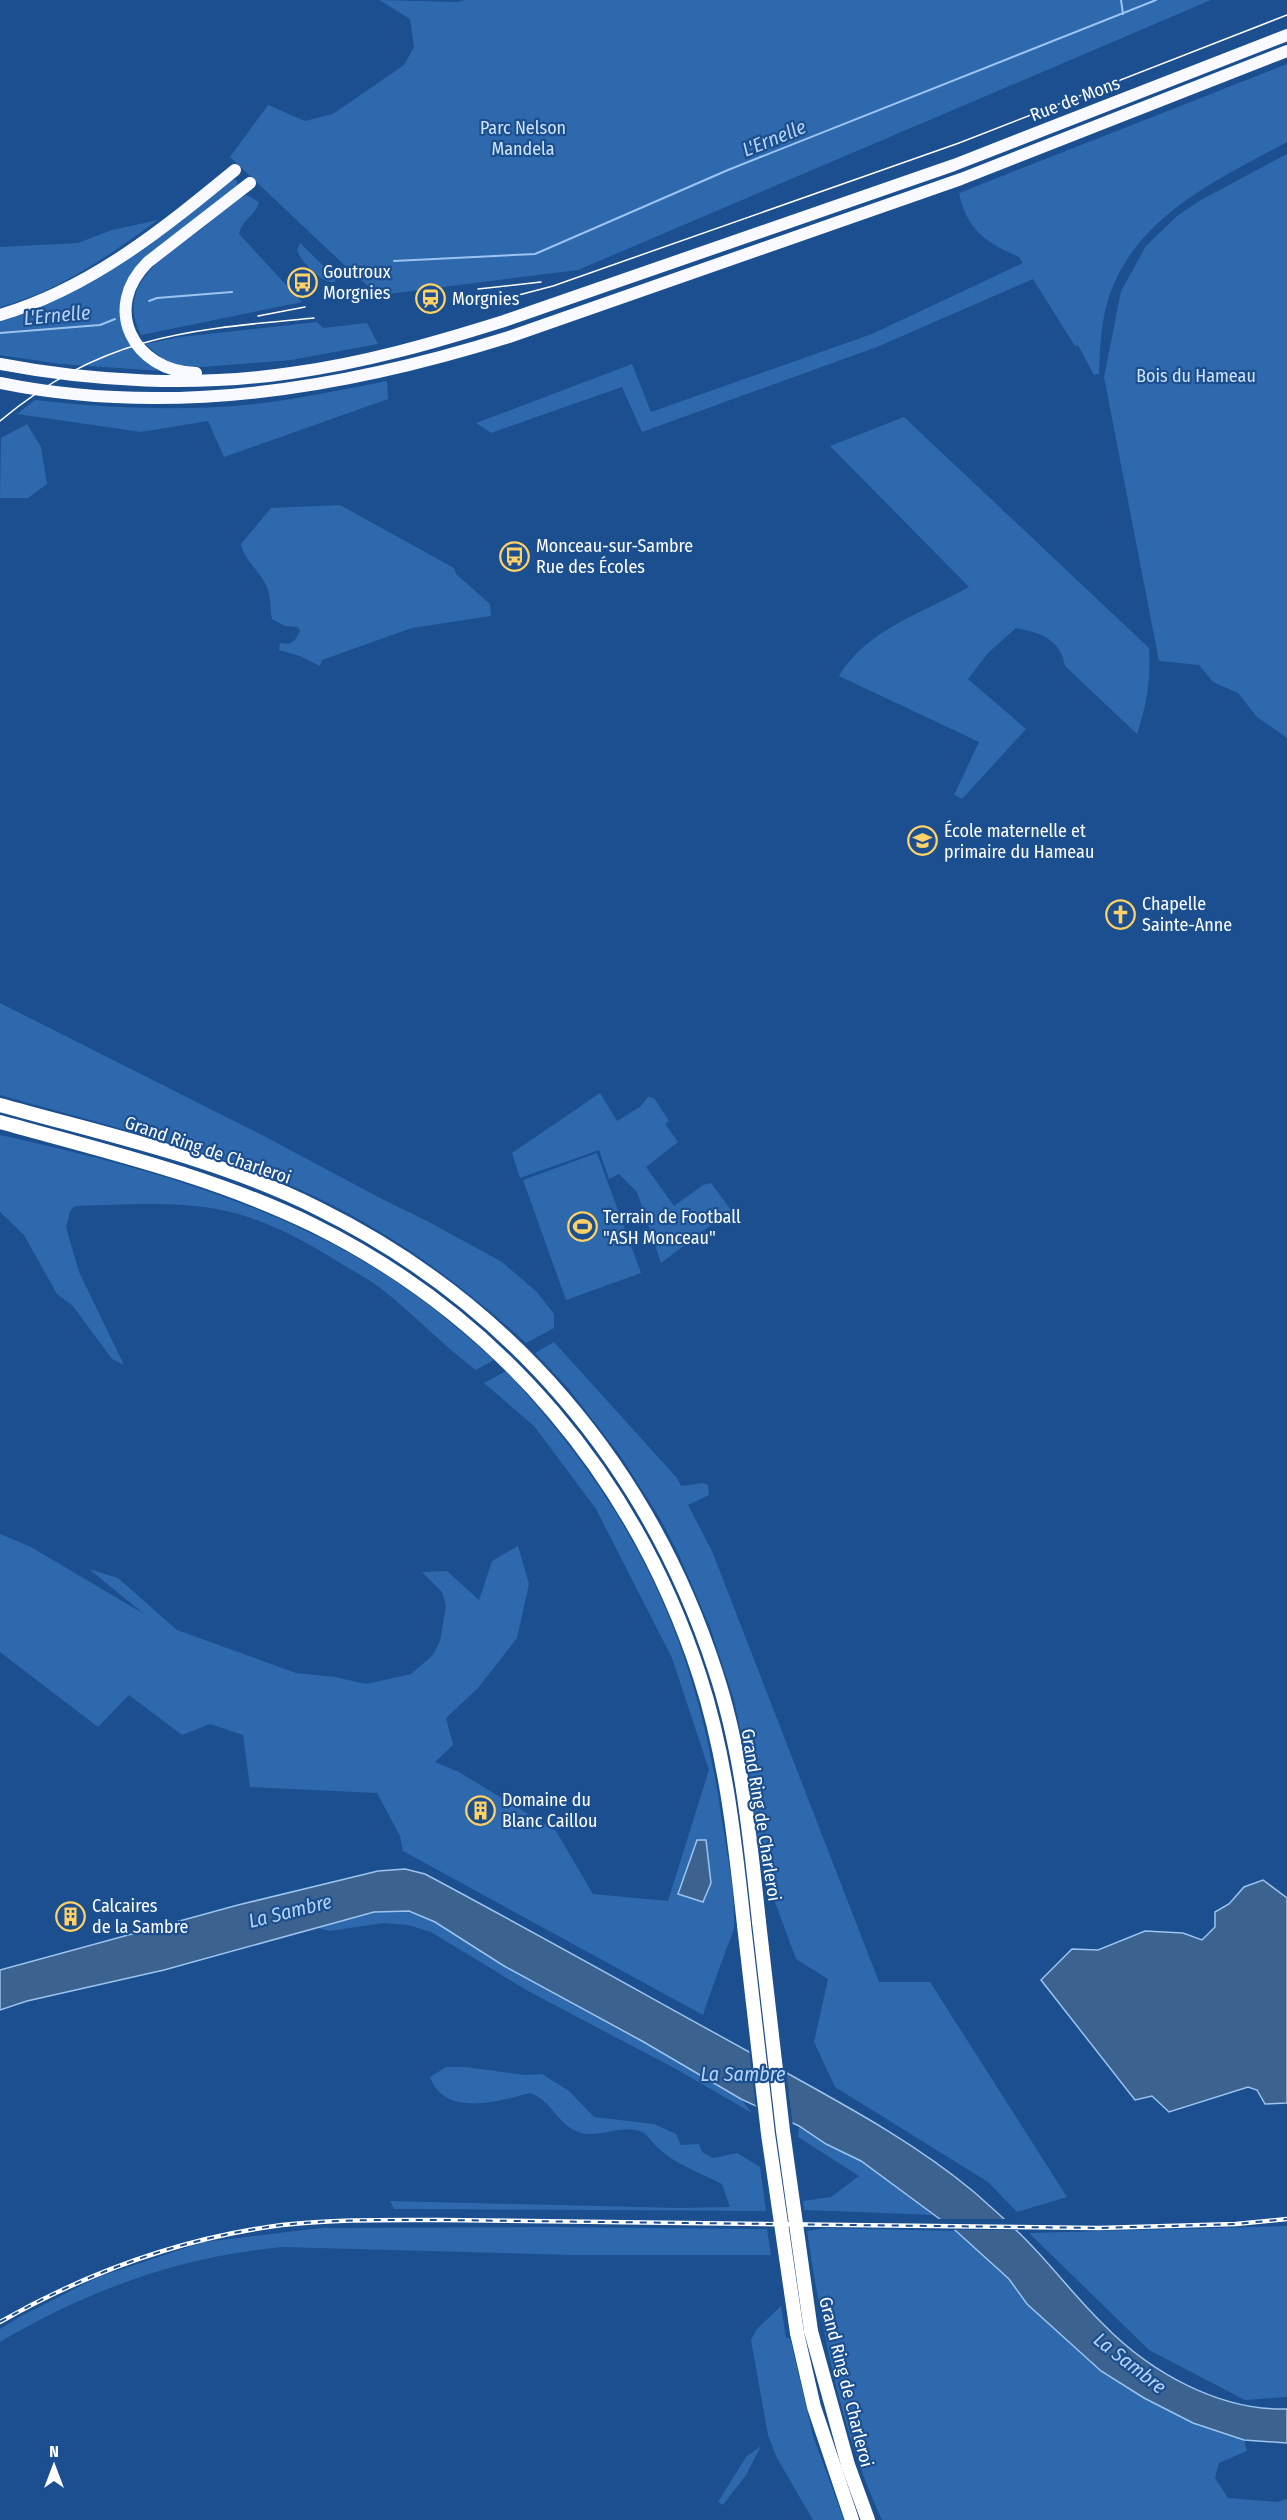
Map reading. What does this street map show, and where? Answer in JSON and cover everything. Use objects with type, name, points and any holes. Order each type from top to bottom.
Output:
[{"type":"highway","name":"Rue de Mons","points":[[226,379],[312,370],[356,362],[435,343],[504,321],[954,165],[1287,35]]},
{"type":"highway","name":"Rue de Mons","points":[[0,383],[97,396],[166,399],[282,390],[358,377],[440,358],[509,337],[880,208],[1109,122],[1287,51]]},
{"type":"highway","points":[[0,315],[43,300],[87,279],[142,244],[235,170]]},
{"type":"highway","points":[[226,379],[204,373],[172,370],[153,362],[145,355],[131,333],[126,295],[135,277],[148,262],[250,183]]},
{"type":"highway","points":[[0,364],[99,377],[166,380],[226,379]]},
{"type":"highway","name":"Grand Ring de Charleroi","points":[[0,1105],[178,1156],[251,1180],[318,1209],[379,1241],[441,1283],[497,1329],[551,1382],[593,1433],[628,1483],[664,1544],[693,1609],[716,1672],[734,1741],[744,1800],[783,2131],[811,2331],[841,2444],[868,2520]]},
{"type":"highway","name":"Grand Ring de Charleroi","points":[[0,1122],[176,1173],[244,1196],[311,1224],[371,1256],[433,1298],[486,1342],[537,1392],[580,1443],[614,1491],[647,1548],[679,1616],[701,1680],[718,1744],[729,1803],[776,2192],[797,2333],[814,2407],[852,2520]]},
{"type":"green space","name":"Parc Nelson Mandela","points":[[379,0],[458,2],[464,0],[1211,0],[578,270],[380,295],[358,278],[230,157],[268,105],[305,121],[333,114],[404,65],[414,47],[410,19]]},
{"type":"green space","points":[[1287,64],[1287,142],[1207,186],[1182,203],[1138,244],[1122,269],[1106,306],[1100,345],[1099,374],[1094,375],[1078,345],[1075,346],[1033,279],[877,347],[642,432],[622,387],[491,433],[476,423],[632,364],[651,412],[872,334],[1023,263],[1019,257],[996,246],[979,233],[962,206],[959,193]]},
{"type":"green space","name":"Bois du Hameau","points":[[1287,154],[1287,738],[1257,717],[1238,693],[1213,682],[1199,665],[1159,661],[1104,377],[1121,291],[1146,246],[1177,216],[1199,201]]},
{"type":"green space","points":[[234,179],[238,187],[129,279],[134,349],[145,361],[162,371],[60,364],[0,355],[0,320],[30,310]]},
{"type":"green space","points":[[247,195],[259,202],[255,211],[240,229],[239,234],[302,302],[141,335],[134,317],[134,300],[139,285],[148,272],[229,205]]},
{"type":"green space","points":[[158,220],[83,271],[43,292],[0,307],[0,247],[78,243],[112,230]]},
{"type":"green space","points":[[300,243],[336,278],[335,282],[324,280],[307,266],[297,250]]},
{"type":"green space","points":[[317,322],[323,328],[367,323],[378,344],[291,360],[202,367],[183,366],[164,360],[145,344],[180,337]]},
{"type":"green space","points":[[387,381],[388,399],[224,457],[208,421],[141,432],[17,414],[35,400],[140,408],[220,407],[282,400]]},
{"type":"green space","points":[[904,417],[1149,648],[1148,691],[1137,734],[1065,666],[1063,657],[1054,643],[1041,635],[1016,628],[988,653],[968,679],[1026,729],[962,799],[954,795],[979,742],[839,676],[851,660],[880,634],[969,587],[830,446]]},
{"type":"green space","points":[[27,424],[41,447],[47,484],[28,498],[0,498],[1,438]]},
{"type":"green space","points":[[340,505],[454,568],[456,574],[490,604],[491,616],[412,628],[322,660],[320,666],[300,656],[279,650],[280,643],[289,644],[295,640],[300,631],[298,627],[285,626],[272,619],[268,590],[245,556],[241,544],[271,508]]},
{"type":"green space","points":[[0,1003],[262,1135],[502,1262],[537,1292],[554,1314],[554,1328],[526,1343],[472,1297],[416,1255],[356,1218],[292,1186],[184,1147],[0,1095]]},
{"type":"green space","points":[[600,1093],[617,1121],[640,1107],[648,1097],[654,1098],[669,1121],[665,1124],[678,1142],[646,1167],[674,1206],[703,1185],[711,1183],[731,1210],[661,1263],[637,1192],[619,1174],[609,1179],[599,1150],[520,1178],[512,1153]]},
{"type":"green space","points":[[0,1135],[105,1160],[208,1191],[309,1232],[356,1257],[402,1286],[438,1312],[494,1360],[476,1370],[374,1284],[296,1237],[249,1217],[216,1209],[181,1205],[75,1206],[70,1211],[66,1227],[79,1272],[124,1365],[112,1359],[73,1306],[57,1294],[24,1235],[0,1212]]},
{"type":"green space","name":"Terrain de Football \"ASH Monceau\"","points":[[597,1153],[641,1273],[566,1300],[523,1180]]},
{"type":"green space","points":[[554,1342],[677,1478],[681,1486],[703,1483],[708,1485],[709,1495],[688,1505],[712,1551],[879,1982],[930,1982],[1067,2197],[1017,2212],[988,2182],[835,2087],[814,2042],[828,1979],[796,1959],[762,1867],[748,1766],[734,1700],[710,1627],[661,1520],[620,1455],[568,1388],[535,1353]]},
{"type":"green space","points":[[506,1371],[550,1422],[589,1473],[623,1524],[652,1578],[675,1633],[695,1692],[710,1754],[730,1873],[734,1912],[734,1928],[703,2015],[403,1851],[400,1836],[377,1793],[250,1787],[243,1735],[210,1724],[182,1735],[129,1695],[98,1727],[0,1652],[0,1534],[31,1547],[144,1614],[89,1569],[118,1578],[177,1630],[296,1673],[335,1677],[366,1684],[411,1674],[433,1655],[440,1641],[446,1606],[442,1592],[422,1572],[447,1571],[479,1600],[492,1561],[518,1546],[529,1584],[517,1638],[478,1688],[446,1718],[453,1745],[435,1762],[459,1772],[556,1831],[593,1894],[668,1901],[709,1770],[672,1658],[596,1509],[534,1426],[484,1383]]},
{"type":"green space","points":[[409,1911],[435,1922],[504,1966],[642,2041],[741,2099],[752,2113],[676,2069],[528,1991],[431,1932],[408,1925],[384,1923],[329,1931],[318,1928],[374,1912]]},
{"type":"green space","points":[[446,2067],[465,2067],[525,2075],[542,2074],[569,2091],[594,2117],[654,2124],[676,2134],[681,2145],[699,2144],[702,2152],[713,2158],[737,2153],[760,2167],[766,2211],[394,2209],[390,2201],[680,2208],[730,2207],[722,2184],[671,2158],[643,2133],[629,2129],[598,2134],[576,2131],[564,2123],[537,2096],[530,2093],[503,2100],[474,2103],[448,2098],[437,2090],[430,2077]]},
{"type":"green space","points":[[799,2126],[826,2144],[861,2161],[935,2215],[804,2210],[803,2201],[831,2197],[859,2176],[798,2137]]},
{"type":"green space","points":[[1287,2226],[1287,2397],[1245,2400],[1149,2350],[1029,2233]]},
{"type":"green space","points":[[320,2228],[767,2229],[771,2255],[573,2255],[282,2247],[207,2259],[135,2279],[67,2307],[0,2342],[0,2329],[98,2277],[204,2242]]},
{"type":"green space","points":[[825,2228],[956,2231],[1009,2279],[1027,2304],[1101,2371],[1193,2423],[1244,2440],[1247,2451],[1219,2463],[1215,2478],[1228,2498],[1277,2502],[1287,2499],[1287,2520],[882,2520],[855,2451],[826,2342],[807,2231]]},
{"type":"green space","points":[[781,2306],[786,2338],[790,2338],[813,2436],[844,2520],[813,2520],[777,2458],[768,2435],[751,2340],[756,2330]]},
{"type":"green space","points":[[761,2446],[746,2475],[723,2505],[718,2502],[746,2457]]},
{"type":"water","points":[[697,1840],[706,1840],[711,1883],[703,1902],[678,1894]]},
{"type":"water","name":"La Sambre","points":[[405,1869],[425,1874],[507,1918],[808,2085],[922,2153],[996,2211],[1031,2245],[1094,2315],[1142,2358],[1164,2373],[1211,2396],[1262,2408],[1287,2409],[1287,2443],[1244,2440],[1193,2423],[1144,2398],[1101,2371],[1027,2304],[1009,2279],[956,2231],[861,2161],[826,2144],[799,2126],[741,2099],[642,2041],[504,1966],[435,1922],[409,1911],[374,1912],[164,1970],[27,2001],[0,2010],[0,1970],[238,1905],[378,1871]]},
{"type":"water","points":[[1263,1880],[1287,1898],[1287,2103],[1265,2104],[1257,2090],[1248,2087],[1169,2112],[1152,2096],[1135,2100],[1041,1980],[1072,1949],[1098,1950],[1145,1931],[1183,1933],[1202,1940],[1215,1927],[1215,1912],[1229,1904],[1244,1887]]},
{"type":"pier","points":[[749,2049],[786,2070],[793,2127],[756,2109]]},
{"type":"pier","points":[[936,2219],[1007,2219],[1020,2230],[950,2230]]},
{"type":"waterway","points":[[1121,0],[1123,14]]},
{"type":"waterway","name":"L'Ernelle","points":[[394,261],[535,254],[728,170],[1156,0]]},
{"type":"waterway","name":"L'Ernelle","points":[[149,301],[157,298],[232,292]]},
{"type":"waterway","name":"L'Ernelle","points":[[0,333],[100,325],[115,319]]},
{"type":"tram line","points":[[480,301],[515,296],[553,286],[959,143],[1287,15]]},
{"type":"tram line","points":[[478,289],[541,282]]},
{"type":"tram line","points":[[258,316],[305,307]]},
{"type":"tram line","points":[[0,421],[38,392],[75,370],[111,354],[186,333],[314,318]]},
{"type":"railway","points":[[0,2322],[67,2288],[172,2248],[245,2231],[302,2223],[441,2220],[1099,2228],[1236,2224],[1287,2219]]},
{"type":"place","name":"Goutroux Morgnies","points":[[302,282]]},
{"type":"place","name":"Morgnies","points":[[431,299]]},
{"type":"place","name":"Monceau-sur-Sambre Rue des Écoles","points":[[515,556]]},
{"type":"place","name":"École maternelle et primaire du Hameau","points":[[923,841]]},
{"type":"place","name":"Chapelle Sainte-Anne","points":[[1121,914]]},
{"type":"place","name":"Terrain de Football \"ASH Monceau\"","points":[[582,1227]]},
{"type":"place","name":"Domaine du Blanc Caillou","points":[[481,1810]]},
{"type":"place","name":"Calcaires de la Sambre","points":[[71,1916]]}]
